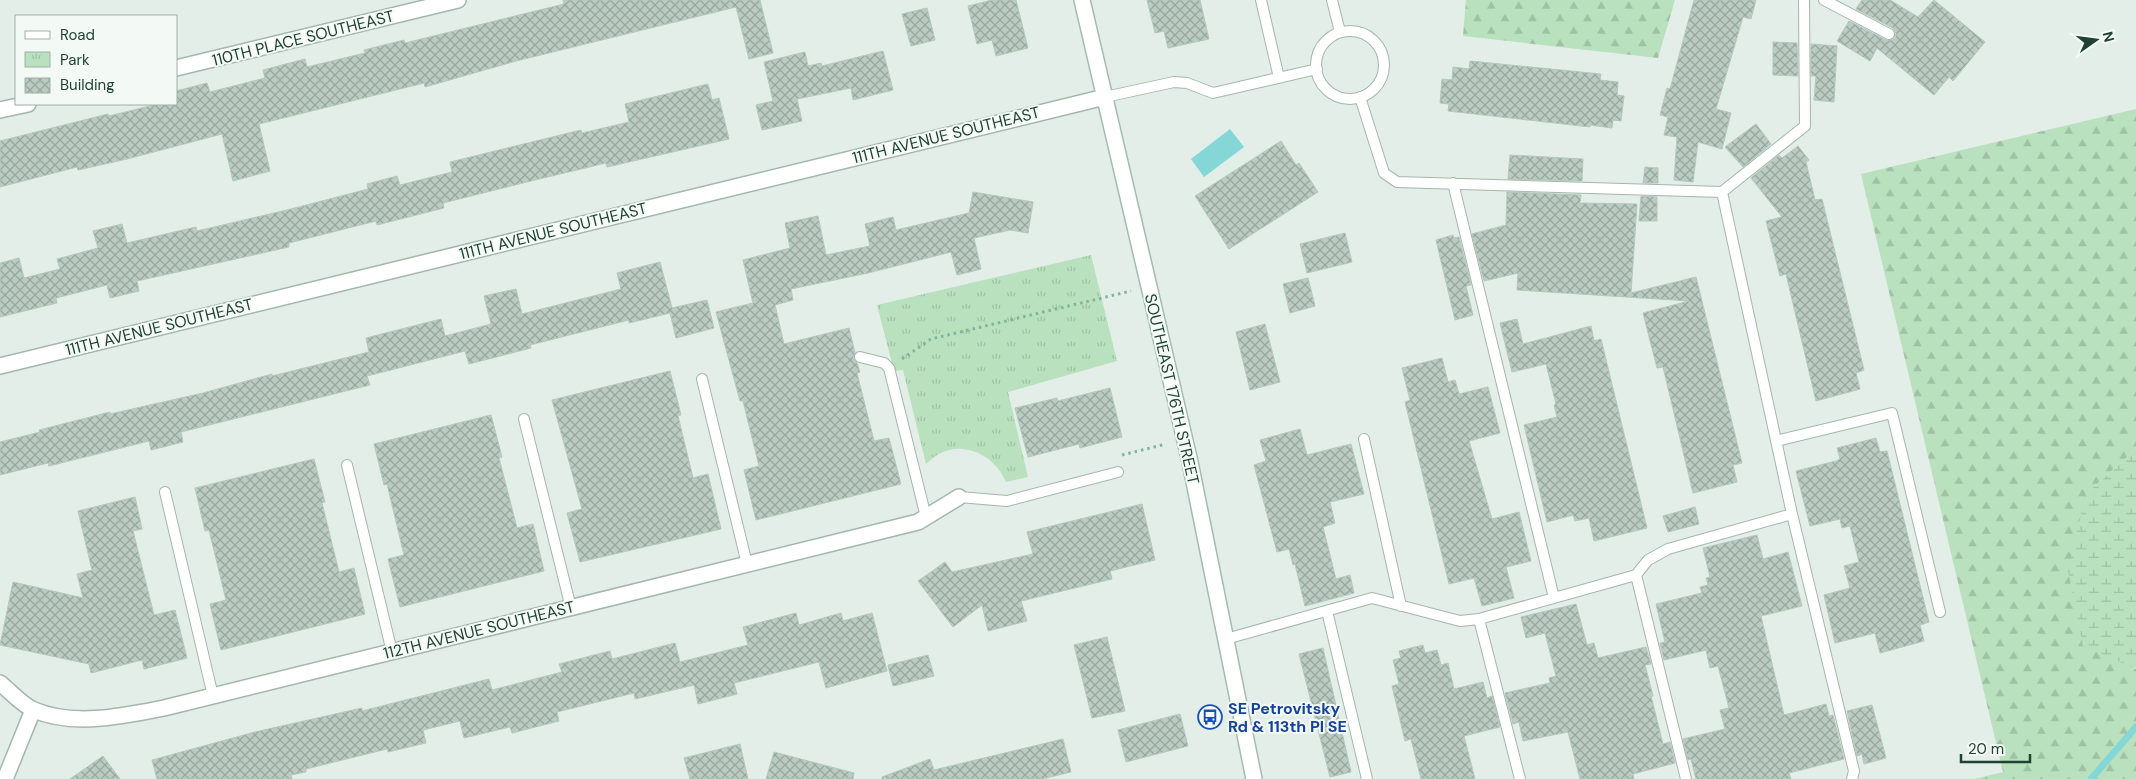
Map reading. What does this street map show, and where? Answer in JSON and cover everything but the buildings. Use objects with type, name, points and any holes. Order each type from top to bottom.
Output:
[{"type":"street","name":"110TH PLACE SOUTHEAST","points":[[178,68],[458,0]]},
{"type":"street","name":"SOUTHEAST 176TH STREET","points":[[1082,0],[1184,440],[1254,779]]},
{"type":"street","name":"111TH AVENUE SOUTHEAST","points":[[0,366],[1105,97]]},
{"type":"street","points":[[0,110],[23,105]]},
{"type":"street","name":"112TH AVENUE SOUTHEAST","points":[[0,683],[33,710],[65,718],[110,719],[213,696],[918,522],[959,497]]},
{"type":"street","points":[[5,779],[33,710]]},
{"type":"lane","points":[[1261,0],[1279,78]]},
{"type":"lane","points":[[1332,0],[1340,32]]},
{"type":"lane","points":[[1360,97],[1384,173],[1397,182],[1722,192],[1805,126],[1804,0]]},
{"type":"lane","points":[[1824,0],[1889,34]]},
{"type":"lane","points":[[1353,30],[1366,34],[1376,43],[1382,54],[1384,68],[1380,80],[1372,91],[1360,97],[1347,99],[1334,95],[1324,86],[1317,69],[1316,62],[1320,49],[1328,38],[1340,32],[1353,30]]},
{"type":"lane","points":[[1105,97],[1174,82],[1187,83],[1213,93],[1317,69]]},
{"type":"lane","points":[[1453,183],[1554,598]]},
{"type":"lane","points":[[1722,192],[1792,514],[1854,771],[1852,779]]},
{"type":"lane","points":[[860,357],[884,363],[889,368],[926,517]]},
{"type":"lane","points":[[702,379],[747,564]]},
{"type":"lane","points":[[1776,442],[1892,413],[1940,612]]},
{"type":"lane","points":[[524,419],[571,608]]},
{"type":"lane","points":[[1364,439],[1401,606]]},
{"type":"lane","points":[[347,465],[392,652]]},
{"type":"lane","points":[[959,497],[1008,501],[1118,472]]},
{"type":"lane","points":[[165,492],[213,696]]},
{"type":"lane","points":[[1226,639],[1372,598],[1460,621],[1479,619],[1636,575],[1648,560],[1668,549],[1792,514]]},
{"type":"lane","points":[[1636,575],[1686,779]]},
{"type":"lane","points":[[1327,611],[1367,779]]},
{"type":"lane","points":[[1479,619],[1520,779]]},
{"type":"path","points":[[889,368],[931,339],[1149,287]]},
{"type":"path","points":[[1118,472],[1115,457],[1184,440]]},
{"type":"green space","points":[[1466,0],[1675,0],[1658,58],[1463,36]]},
{"type":"green space","points":[[2136,109],[2136,449],[2086,494],[2134,669],[2136,669],[2136,779],[1974,779],[2003,772],[1861,174]]},
{"type":"green space","points":[[1091,255],[1117,361],[1008,392],[1028,477],[1006,482],[995,465],[987,458],[969,450],[949,450],[937,455],[926,464],[903,370],[894,371],[877,305]]},
{"type":"green space","points":[[2136,449],[2136,669],[2083,646],[2068,570],[2086,494]]},
{"type":"water","points":[[1230,129],[1244,147],[1204,177],[1191,159]]},
{"type":"waterway","points":[[2091,779],[2136,727]]},
{"type":"place","name":"SE Petrovitsky Rd & 113th Pl SE","points":[[1210,717]]}]
